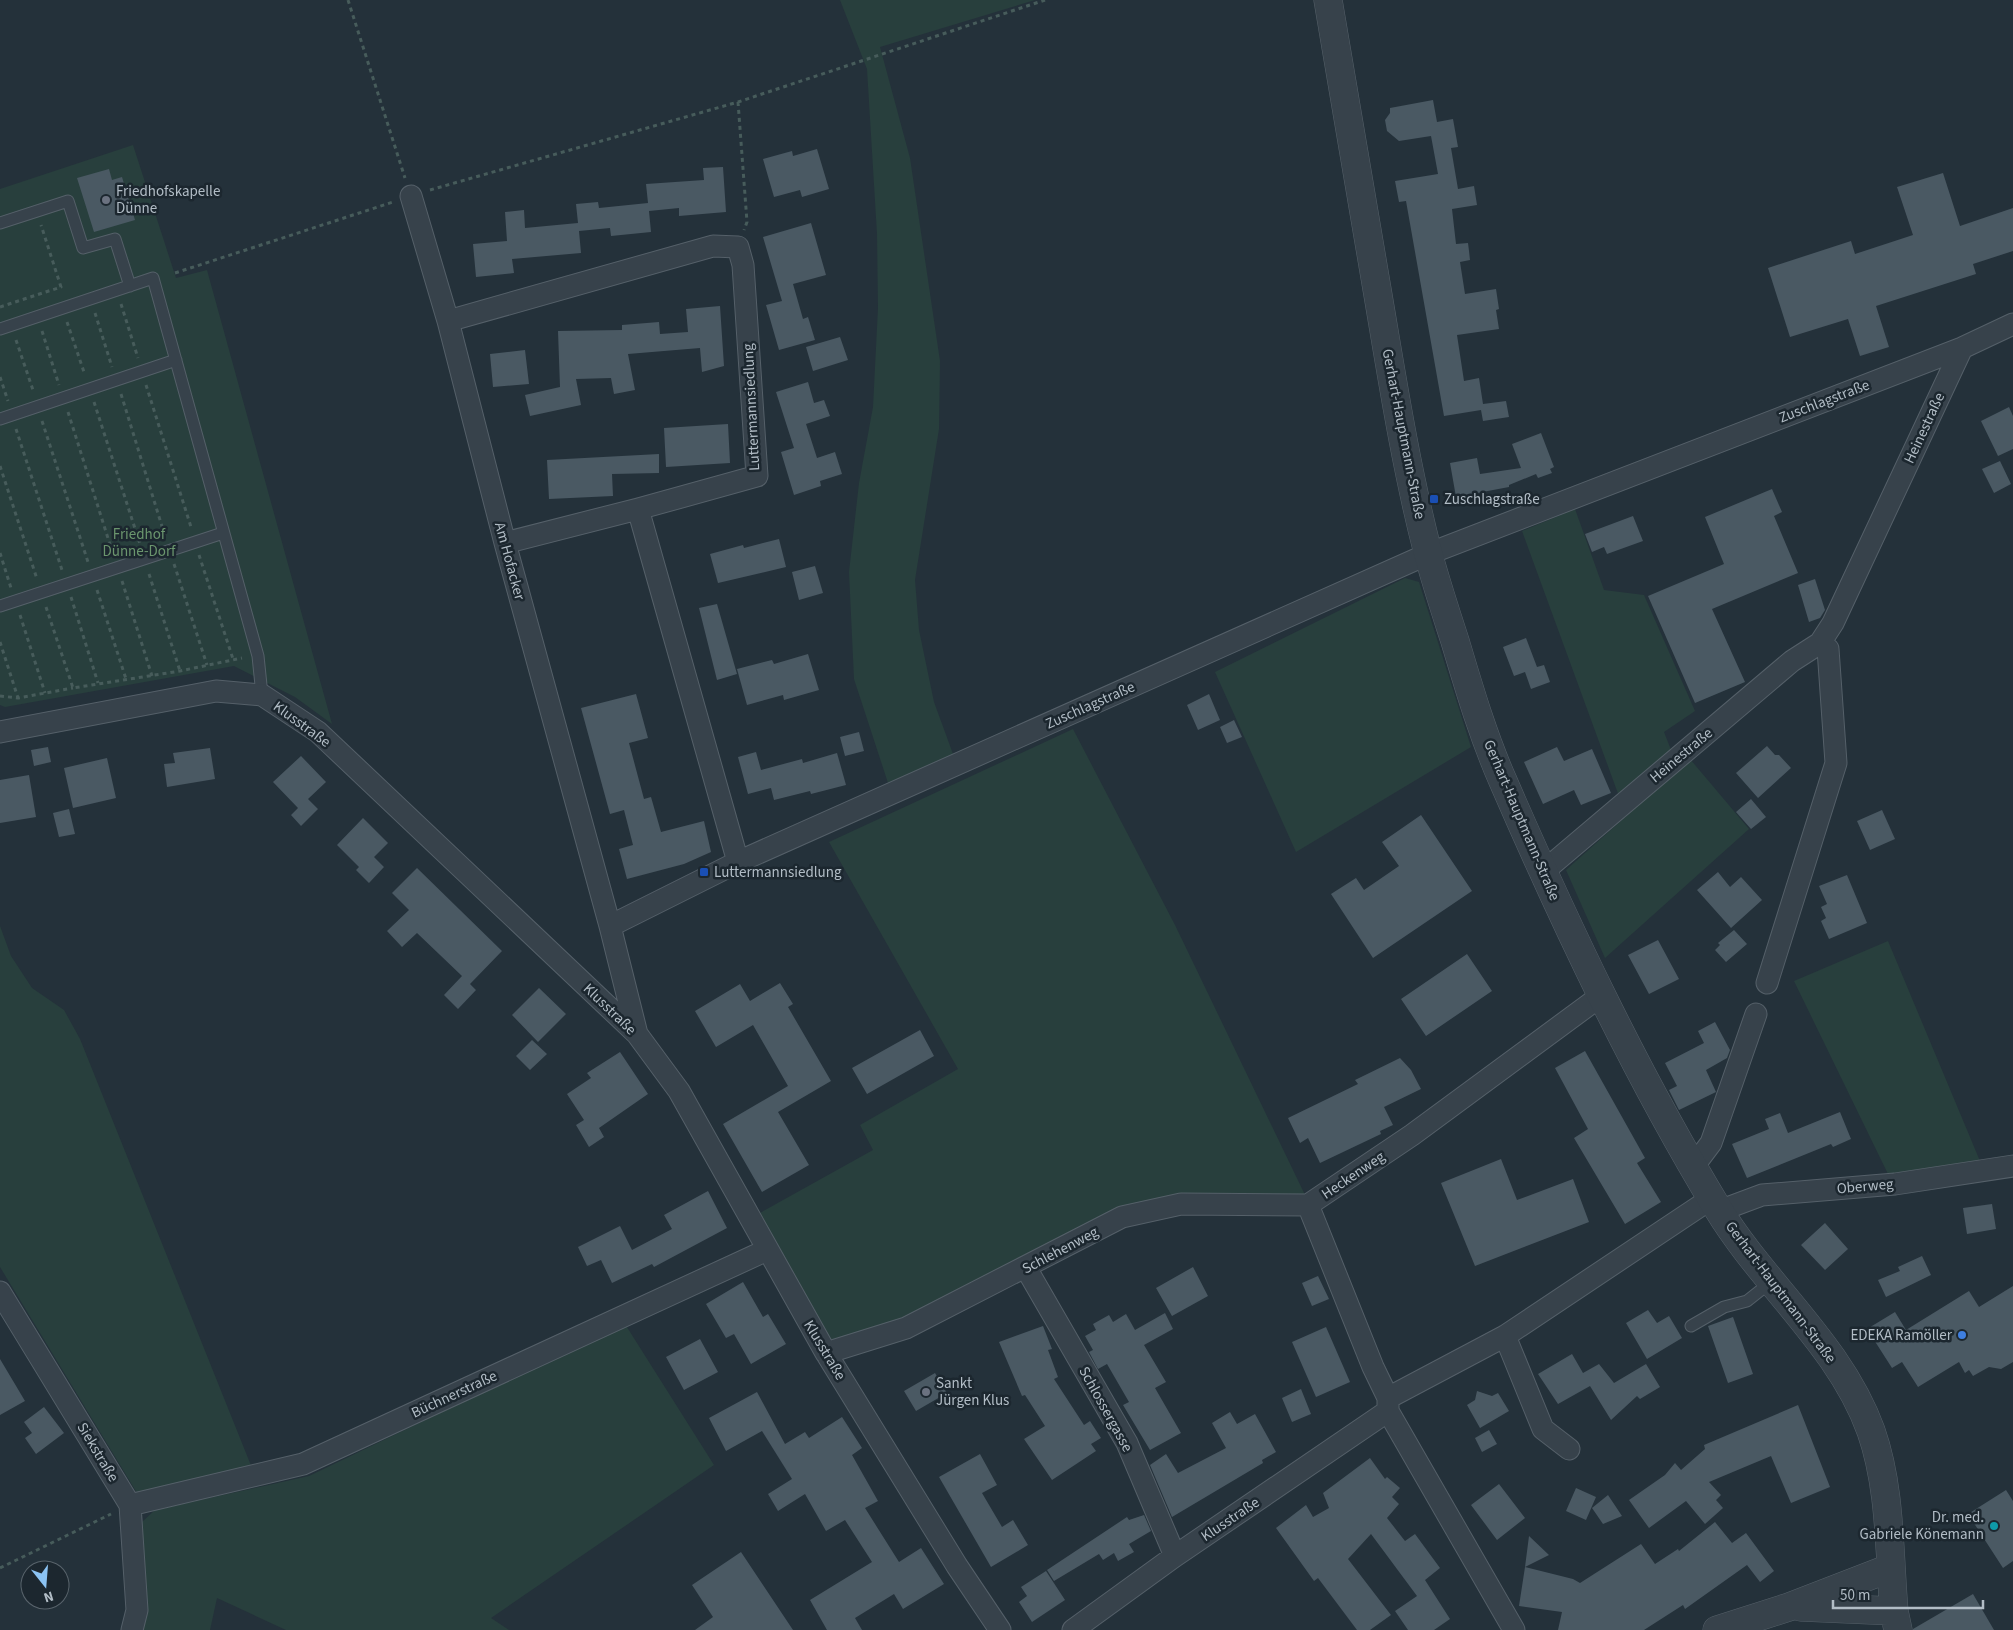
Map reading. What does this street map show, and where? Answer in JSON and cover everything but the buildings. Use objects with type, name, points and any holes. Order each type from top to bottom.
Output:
[{"type":"street","name":"Gerhart-Hauptmann-Straße","points":[[1328,0],[1392,378],[1416,502],[1428,554],[1473,701],[1501,776],[1602,996],[1693,1167],[1715,1204],[1771,1282],[1833,1360],[1863,1410],[1872,1435],[1886,1494],[1890,1568],[1896,1621]]},
{"type":"street","name":"Am Hofacker","points":[[411,196],[448,322],[505,542],[610,926]]},
{"type":"street","points":[[448,322],[713,246],[738,246]]},
{"type":"street","name":"Luttermannsiedlung","points":[[505,542],[638,509],[757,476],[743,265],[738,246]]},
{"type":"street","name":"Zuschlagstraße","points":[[610,926],[738,862],[1428,554],[1962,348],[2013,324]]},
{"type":"street","name":"Heinestraße","points":[[1544,871],[1792,661],[1820,642],[1833,623],[1962,348]]},
{"type":"street","points":[[638,509],[738,862]]},
{"type":"street","points":[[1767,982],[1836,763],[1828,649],[1820,642]]},
{"type":"street","name":"Klusstraße","points":[[0,732],[216,690],[262,695],[318,732],[637,1034],[679,1091],[826,1353],[957,1566],[1000,1630]]},
{"type":"street","points":[[610,926],[637,1034]]},
{"type":"street","name":"Heckenweg","points":[[1388,1404],[1308,1205],[1412,1135],[1602,996]]},
{"type":"street","points":[[1693,1167],[1711,1143],[1756,1014]]},
{"type":"street","name":"Oberweg","points":[[1715,1204],[1762,1195],[1895,1184],[2013,1166]]},
{"type":"street","name":"Schlehenweg","points":[[826,1353],[906,1328],[1122,1217],[1181,1204],[1308,1205]]},
{"type":"street","points":[[1514,1630],[1388,1404],[1505,1336],[1715,1204]]},
{"type":"street","name":"Büchnerstraße","points":[[130,1505],[304,1464],[767,1250]]},
{"type":"street","name":"Schlossergasse","points":[[1026,1268],[1127,1443],[1176,1556]]},
{"type":"street","name":"Siekstraße","points":[[0,1292],[130,1505],[137,1610],[132,1630]]},
{"type":"street","points":[[1505,1336],[1543,1429],[1569,1449]]},
{"type":"street","name":"Klusstraße","points":[[1073,1630],[1388,1404]]},
{"type":"street","points":[[1716,1630],[1789,1606],[1890,1568]]},
{"type":"street","points":[[1789,1606],[1896,1621]]},
{"type":"lane","points":[[0,223],[68,201],[83,248],[115,238],[130,286]]},
{"type":"lane","points":[[0,328],[153,278],[258,656],[262,695]]},
{"type":"lane","points":[[0,419],[176,360]]},
{"type":"lane","points":[[0,606],[223,534]]},
{"type":"lane","points":[[1691,1326],[1724,1307],[1747,1301],[1771,1282]]},
{"type":"path","points":[[348,0],[411,196]]},
{"type":"path","points":[[175,272],[411,196],[738,102],[1044,0]]},
{"type":"path","points":[[738,102],[747,222],[738,246]]},
{"type":"path","points":[[0,307],[61,287],[36,211]]},
{"type":"path","points":[[117,290],[233,659]]},
{"type":"path","points":[[90,299],[207,665]]},
{"type":"path","points":[[63,308],[180,671]]},
{"type":"path","points":[[38,316],[152,676]]},
{"type":"path","points":[[12,325],[126,679]]},
{"type":"path","points":[[0,377],[98,683]]},
{"type":"path","points":[[0,466],[72,688]]},
{"type":"path","points":[[0,553],[45,693]]},
{"type":"path","points":[[0,642],[18,698]]},
{"type":"path","points":[[0,696],[18,698],[258,656]]},
{"type":"path","points":[[0,1568],[130,1505]]},
{"type":"green space","points":[[840,0],[1035,0],[880,47],[910,158],[940,361],[939,429],[915,580],[919,630],[934,702],[953,754],[888,783],[854,679],[849,572],[859,483],[873,407],[878,308],[877,234],[867,69]]},
{"type":"green space","name":"Friedhof Dünne-Dorf","points":[[133,145],[176,278],[207,270],[332,724],[295,697],[234,666],[5,707],[0,705],[0,189]]},
{"type":"green space","points":[[1575,509],[1604,590],[1644,595],[1695,711],[1664,732],[1673,755],[1620,799],[1522,531]]},
{"type":"green space","points":[[1405,578],[1419,582],[1471,747],[1296,852],[1215,672]]},
{"type":"green space","points":[[1073,729],[1175,925],[1306,1197],[1181,1200],[903,1323],[830,1344],[758,1214],[873,1150],[860,1125],[958,1069],[829,842]]},
{"type":"green space","points":[[1690,759],[1749,829],[1605,958],[1566,870]]},
{"type":"green space","points":[[0,926],[11,956],[32,988],[64,1010],[80,1039],[252,1468],[137,1493],[0,1267]]},
{"type":"green space","points":[[1888,941],[1980,1161],[1888,1174],[1794,981]]},
{"type":"green space","points":[[625,1324],[714,1465],[491,1618],[509,1630],[286,1630],[217,1598],[210,1630],[143,1630],[148,1611],[142,1522],[155,1510],[309,1476]]},
{"type":"place","name":"Friedhofskapelle Dünne","points":[[106,200]]},
{"type":"place","name":"Zuschlagstraße","points":[[1434,499]]},
{"type":"place","name":"Luttermannsiedlung","points":[[704,872]]},
{"type":"place","name":"EDEKA Ramöller","points":[[1962,1335]]},
{"type":"place","name":"Sankt Jürgen Klus","points":[[926,1392]]},
{"type":"place","name":"Dr. med. Gabriele Könemann","points":[[1994,1526]]}]
